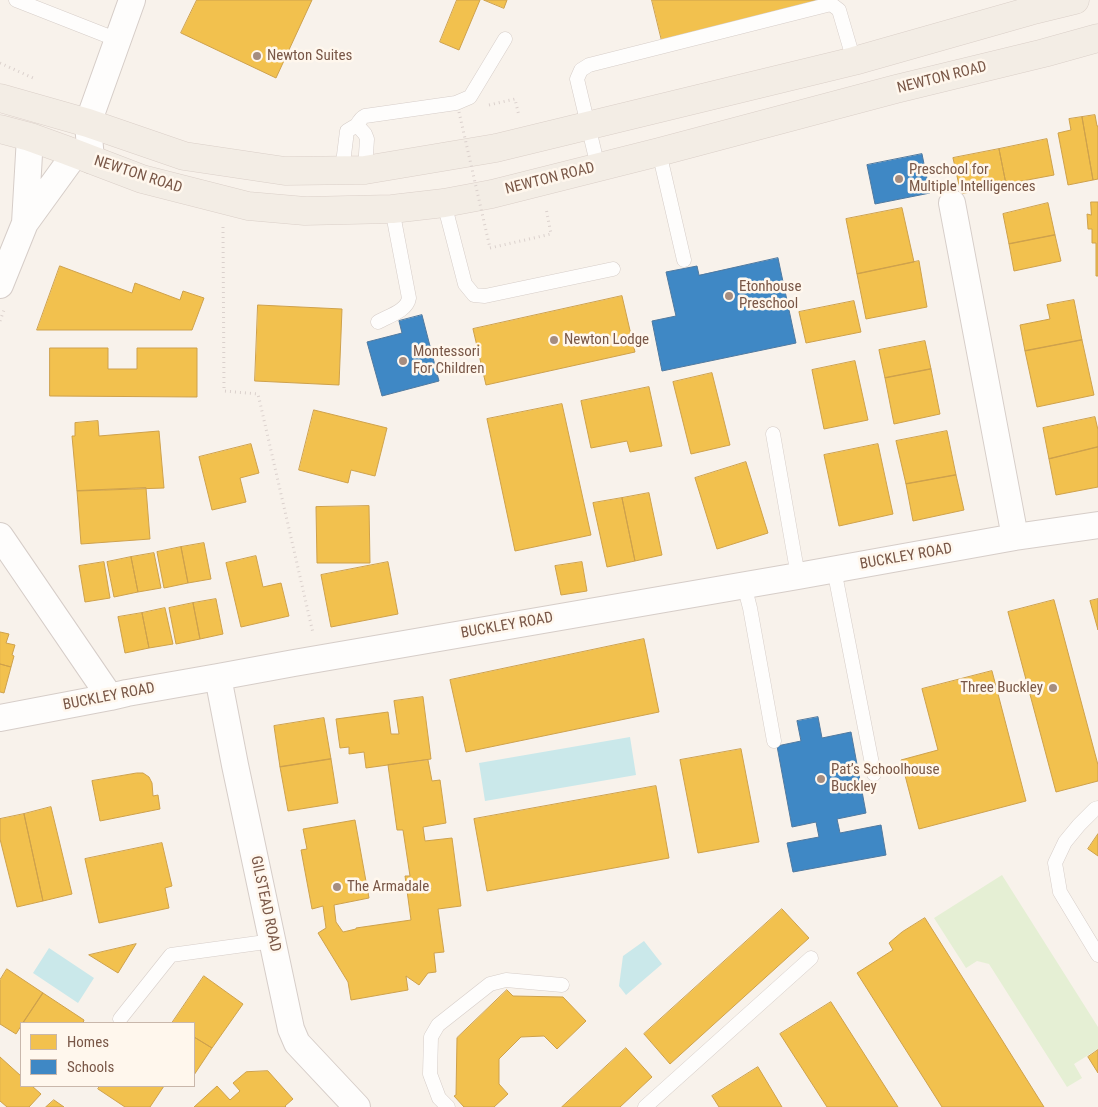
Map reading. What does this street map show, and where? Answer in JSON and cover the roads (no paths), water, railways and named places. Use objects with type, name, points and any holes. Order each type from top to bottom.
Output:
[{"type":"main road","points":[[0,98],[88,123],[184,156],[285,171],[353,171],[496,148],[854,61],[1029,6],[1075,0]]},
{"type":"main road","name":"NEWTON ROAD","points":[[0,129],[30,137],[142,179],[248,206],[305,211],[392,209],[444,203],[492,194],[1098,38]]},
{"type":"street","points":[[25,223],[83,157],[88,123],[132,0]]},
{"type":"street","points":[[4,293],[25,223],[30,137]]},
{"type":"street","points":[[952,203],[1016,537]]},
{"type":"street","name":"BUCKLEY ROAD","points":[[0,718],[294,663],[1016,537],[1098,525]]},
{"type":"street","points":[[0,536],[110,697]]},
{"type":"street","name":"GILSTEAD ROAD","points":[[218,677],[292,1029],[297,1043],[357,1107]]},
{"type":"lane","points":[[16,0],[118,40]]},
{"type":"lane","points":[[598,167],[577,79],[581,70],[589,65],[831,4],[839,10],[854,61]]},
{"type":"lane","points":[[353,171],[347,131],[357,125],[359,120],[365,116],[456,103],[470,97],[505,40]]},
{"type":"lane","points":[[353,171],[365,149],[367,138],[357,125]]},
{"type":"lane","points":[[659,152],[684,260]]},
{"type":"lane","points":[[444,203],[465,284],[474,295],[485,296],[613,268]]},
{"type":"lane","points":[[378,322],[405,307],[409,298],[392,209]]},
{"type":"lane","points":[[773,434],[798,576]]},
{"type":"lane","points":[[834,569],[874,774]]},
{"type":"lane","points":[[744,585],[750,608],[774,741]]},
{"type":"lane","points":[[1098,808],[1094,809],[1078,825],[1065,842],[1055,863],[1060,892],[1098,955]]},
{"type":"lane","points":[[120,1019],[171,955],[273,941]]},
{"type":"lane","points":[[645,1107],[811,958]]},
{"type":"lane","points":[[448,1107],[440,1098],[430,1074],[430,1038],[438,1025],[490,984],[506,980],[562,984]]},
{"type":"water","points":[[630,737],[636,775],[485,801],[479,763]]},
{"type":"water","points":[[644,941],[662,964],[626,995],[619,986],[623,956]]},
{"type":"water","points":[[49,948],[94,978],[78,1003],[33,973]]},
{"type":"place","name":"Newton Suites","points":[[257,56]]},
{"type":"place","name":"Preschool for Multiple Intelligences","points":[[899,179]]},
{"type":"place","name":"Etonhouse Preschool","points":[[729,296]]},
{"type":"place","name":"Newton Lodge","points":[[554,340]]},
{"type":"place","name":"Montessori For Children","points":[[403,361]]},
{"type":"place","name":"Three Buckley","points":[[1053,688]]},
{"type":"place","name":"Pat’s Schoolhouse Buckley","points":[[821,779]]},
{"type":"place","name":"The Armadale","points":[[337,887]]}]
